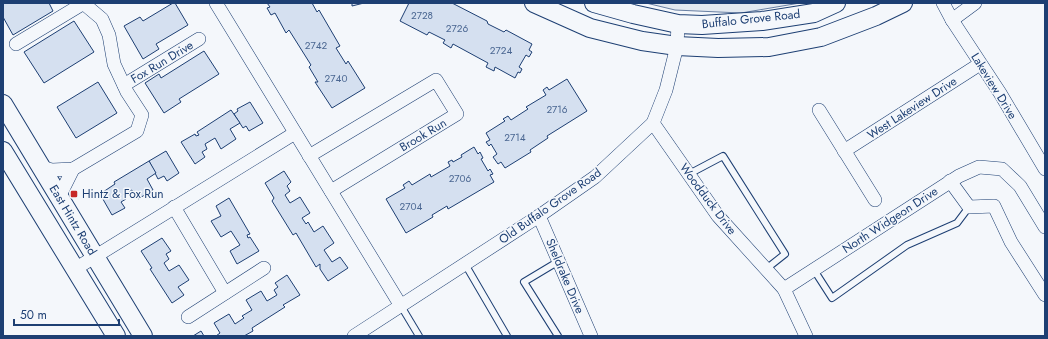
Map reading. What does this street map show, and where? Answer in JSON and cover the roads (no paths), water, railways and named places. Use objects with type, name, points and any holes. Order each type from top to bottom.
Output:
[{"type":"main road","name":"Buffalo Grove Road","points":[[534,3],[590,28],[642,41],[677,46],[718,48],[769,47],[821,37],[876,16],[903,3]]},
{"type":"main road","name":"Buffalo Grove Road","points":[[594,3],[633,14],[678,24],[702,26],[762,21],[814,13],[836,3]]},
{"type":"main road","name":"East Hintz Road","points":[[3,104],[143,336]]},
{"type":"main road","name":"East Hintz Road","points":[[3,151],[116,336]]},
{"type":"street","name":"Fox Run Drive","points":[[16,44],[84,3],[102,18],[109,35],[114,64],[124,85],[142,115],[137,131],[72,169],[52,170],[41,167]]},
{"type":"street","points":[[216,3],[401,306]]},
{"type":"street","name":"Lakeview Drive","points":[[944,3],[952,20],[1000,93],[1045,169]]},
{"type":"street","points":[[952,20],[976,3]]},
{"type":"street","name":"Old Buffalo Grove Road","points":[[354,336],[539,216],[595,177],[653,122],[666,90],[677,46],[678,24]]},
{"type":"street","name":"Fox Run Drive","points":[[124,85],[199,39]]},
{"type":"street","name":"West Lakeview Drive","points":[[844,151],[980,64]]},
{"type":"street","name":"Brook Run","points":[[310,156],[436,80],[457,114],[331,191]]},
{"type":"street","points":[[819,110],[875,200]]},
{"type":"street","name":"Woodduck Drive","points":[[653,122],[718,216],[784,289],[806,336]]},
{"type":"street","points":[[75,269],[295,133]]},
{"type":"street","name":"North Widgeon Drive","points":[[784,289],[959,176],[979,167],[1002,169],[1020,186],[1045,227]]},
{"type":"street","points":[[59,197],[72,169]]},
{"type":"street","points":[[950,182],[969,208],[994,206],[1011,242],[1045,295]]},
{"type":"street","points":[[174,207],[225,293]]},
{"type":"street","name":"Sheldrake Drive","points":[[539,216],[591,336]]},
{"type":"street","points":[[188,317],[264,268]]},
{"type":"lane","points":[[689,174],[723,156],[785,254],[766,269]]},
{"type":"lane","points":[[814,270],[832,298],[907,245],[957,223],[969,208]]},
{"type":"lane","points":[[558,336],[524,282],[559,261]]},
{"type":"lane","points":[[465,264],[507,336]]},
{"type":"lane","points":[[401,306],[419,336]]},
{"type":"place","name":"Hintz & Fox Run","points":[[74,194]]}]
